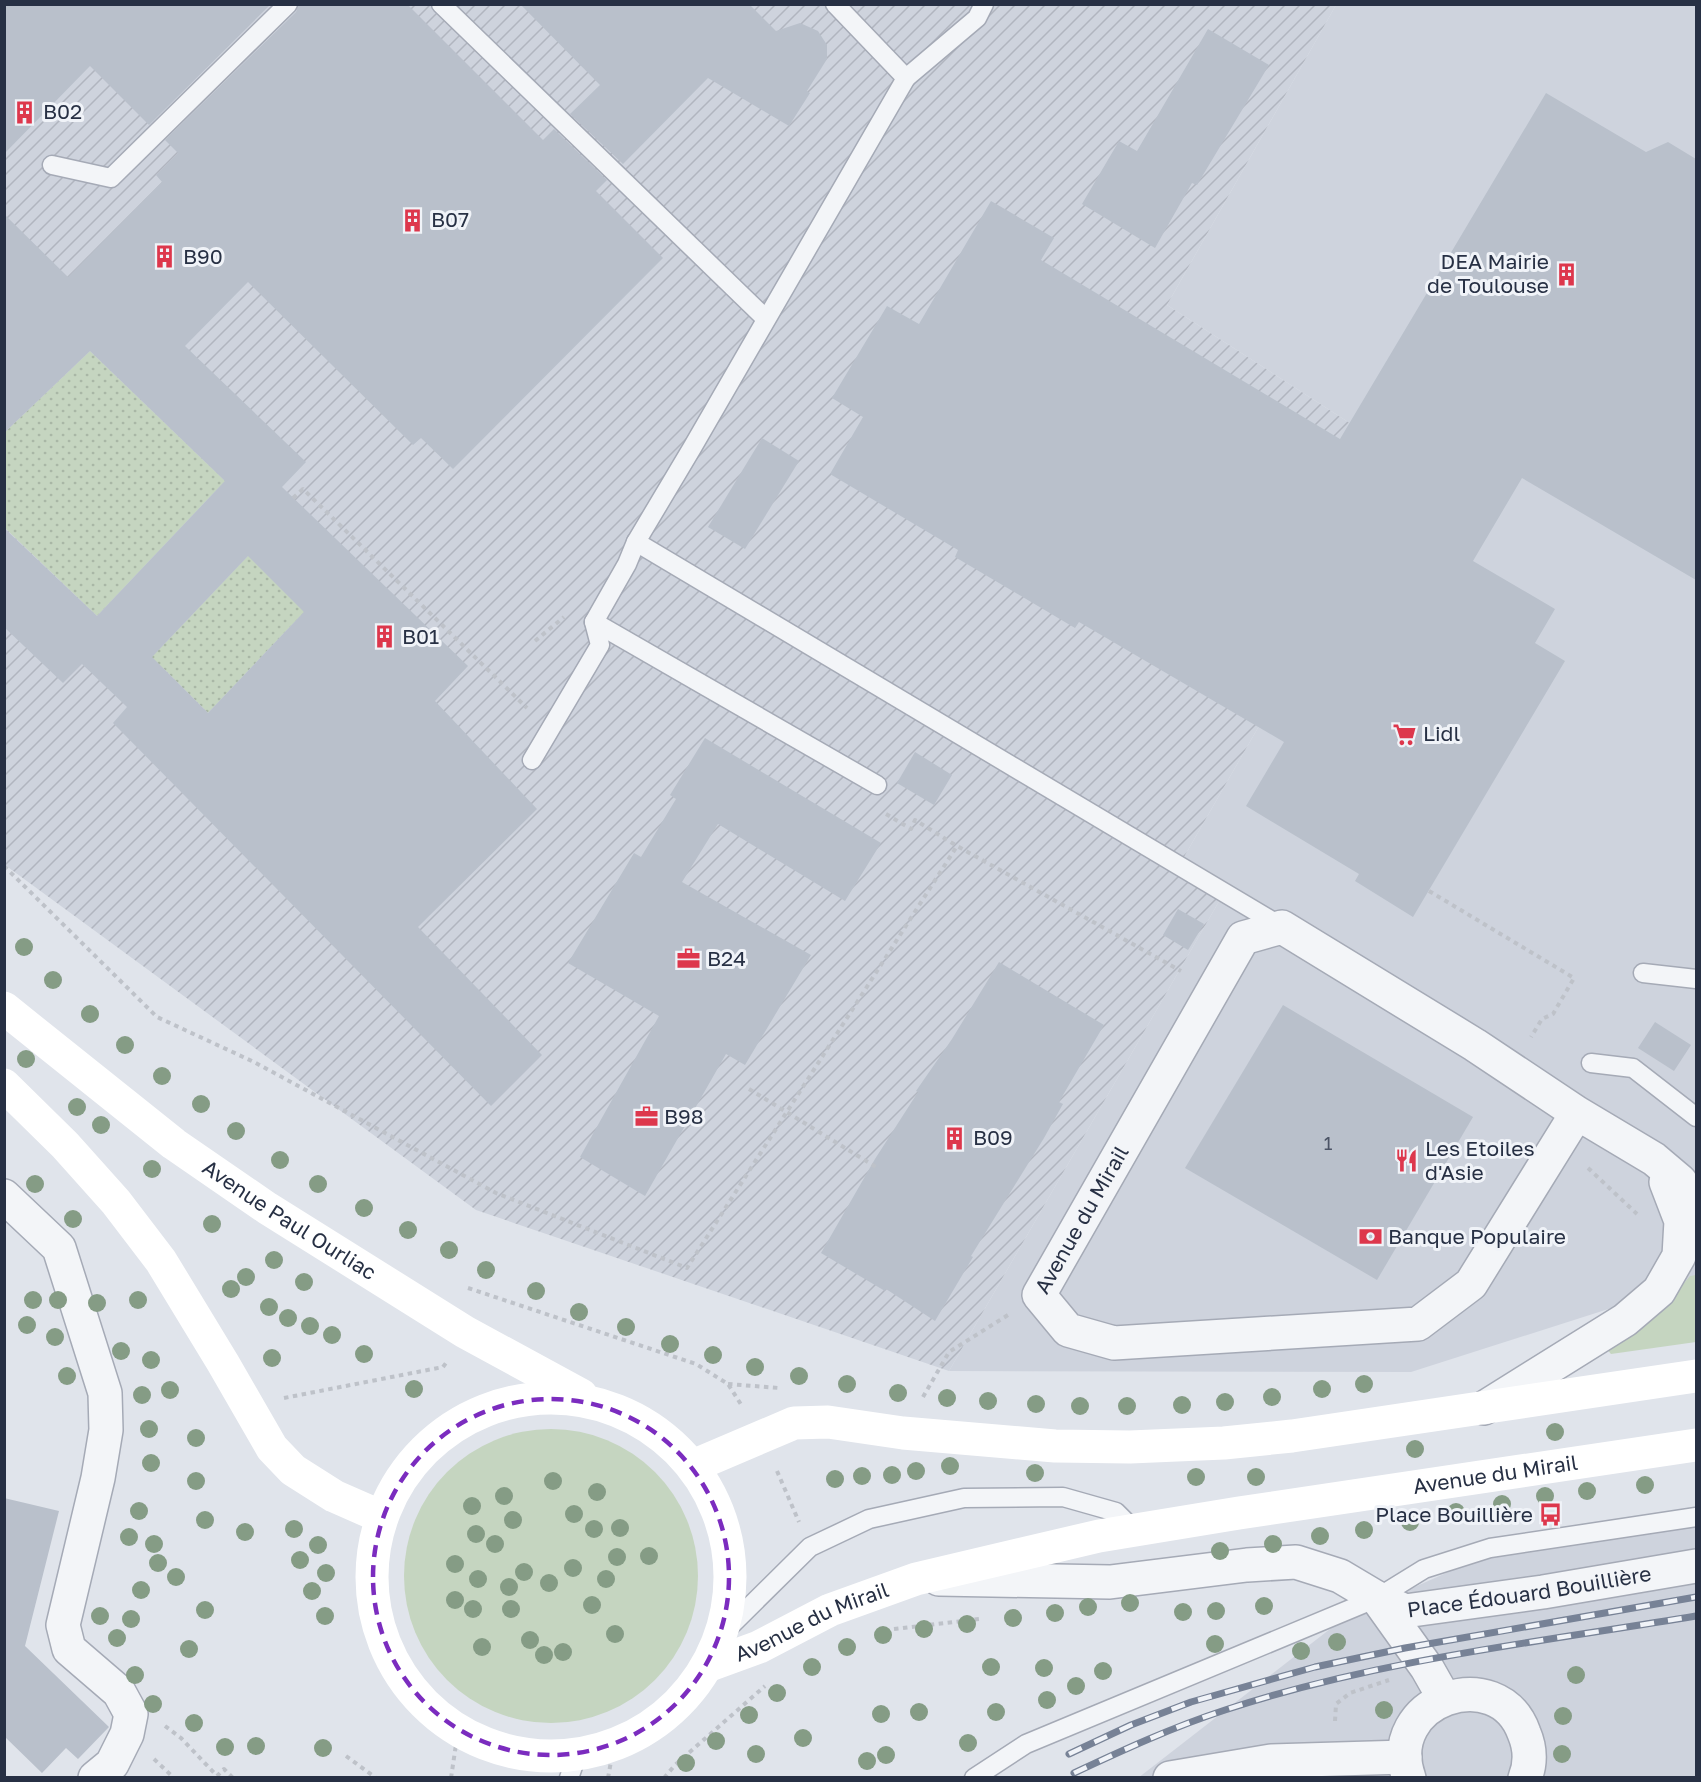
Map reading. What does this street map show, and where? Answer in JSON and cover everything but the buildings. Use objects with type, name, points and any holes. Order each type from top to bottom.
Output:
[{"type":"main road","name":"Avenue Paul Ourliac","points":[[4,1008],[174,1143],[267,1208],[475,1338],[593,1402]]},
{"type":"main road","points":[[4,1085],[65,1145],[116,1202],[161,1261],[272,1448],[293,1470],[326,1490],[382,1517]]},
{"type":"main road","points":[[693,1466],[794,1423],[828,1422],[975,1441],[1055,1446],[1142,1447],[1224,1443],[1292,1436],[1696,1376]]},
{"type":"main road","points":[[559,1397],[593,1402],[640,1420],[693,1466],[715,1503],[727,1542],[730,1574],[728,1605],[720,1636],[707,1666],[682,1699],[651,1726],[573,1766],[513,1767],[458,1731],[427,1707],[401,1676],[383,1640],[373,1599],[373,1558],[382,1517],[400,1480],[425,1449],[457,1424],[493,1407],[527,1398],[559,1397]]},
{"type":"main road","name":"Avenue du Mirail","points":[[707,1666],[759,1647],[830,1610],[916,1579],[1133,1529],[1696,1445]]},
{"type":"street","name":"Avenue du Mirail","points":[[1282,927],[1243,938],[1039,1295],[1068,1330],[1113,1343],[1418,1324],[1471,1284],[1577,1113]]},
{"type":"street","points":[[1282,927],[1475,1045],[1577,1113],[1654,1159],[1680,1181],[1696,1206]]},
{"type":"street","points":[[1484,1408],[1625,1320],[1659,1292],[1679,1256],[1681,1221],[1671,1191],[1654,1159]]},
{"type":"street","points":[[4,1196],[59,1248],[105,1393],[106,1430],[98,1478],[63,1625],[69,1649],[119,1692],[130,1714],[139,1744],[95,1778]]},
{"type":"street","points":[[916,1579],[1110,1582],[1247,1564],[1296,1562],[1340,1576],[1377,1598]]},
{"type":"street","name":"Place Édouard Bouillière","points":[[1377,1598],[1405,1611],[1544,1592],[1696,1566]]},
{"type":"street","name":"Place Édouard Bouillière","points":[[1377,1598],[1427,1668],[1444,1698]]},
{"type":"street","points":[[1170,1778],[1271,1761],[1332,1760],[1407,1767],[1408,1738],[1415,1721],[1428,1708],[1444,1698],[1462,1694],[1480,1695],[1497,1701],[1511,1712],[1522,1727],[1529,1745],[1529,1762],[1525,1778]]},
{"type":"lane","points":[[51,165],[111,178],[288,4]]},
{"type":"lane","points":[[441,4],[766,319]]},
{"type":"lane","points":[[835,4],[906,78]]},
{"type":"lane","points":[[532,760],[600,645],[594,622],[627,564],[636,542],[906,78],[977,18],[984,4]]},
{"type":"lane","points":[[636,542],[1282,927]]},
{"type":"lane","points":[[594,622],[877,785]]},
{"type":"lane","points":[[1643,973],[1696,979]]},
{"type":"lane","points":[[1591,1063],[1634,1068],[1696,1117]]},
{"type":"lane","points":[[720,1636],[810,1547],[869,1519],[964,1498],[1063,1497],[1116,1512],[1133,1529]]},
{"type":"lane","points":[[974,1778],[1026,1744],[1377,1598],[1424,1569],[1490,1548],[1696,1517]]},
{"type":"path","points":[[293,498],[303,489],[549,730]]},
{"type":"path","points":[[4,866],[157,1017],[254,1062],[496,1193],[687,1268],[957,846],[1180,969],[1207,1002]]},
{"type":"path","points":[[749,1089],[876,1167]]},
{"type":"path","points":[[467,1288],[696,1364],[728,1384],[762,1437],[810,1547]]},
{"type":"path","points":[[922,1398],[950,1352],[1039,1295]]},
{"type":"path","points":[[280,1399],[443,1367],[448,1361]]},
{"type":"path","points":[[890,1629],[982,1619]]},
{"type":"path","points":[[1332,1760],[1336,1704],[1350,1693],[1427,1668]]},
{"type":"path","points":[[664,1778],[675,1765],[766,1685]]},
{"type":"path","points":[[174,1778],[139,1744],[148,1732],[164,1725],[181,1738],[218,1777],[224,1769],[233,1778]]},
{"type":"path","points":[[451,1778],[458,1731]]},
{"type":"path","points":[[608,1778],[614,1745]]},
{"type":"path","points":[[346,1756],[376,1778]]},
{"type":"highlighted area","points":[[527,1398],[593,1402],[640,1420],[693,1466],[715,1503],[730,1574],[720,1636],[682,1699],[651,1726],[614,1745],[577,1755],[515,1756],[458,1731],[427,1707],[401,1676],[383,1640],[373,1599],[373,1558],[382,1517],[400,1481],[425,1449],[457,1424],[493,1407]]},
{"type":"shaded area","points":[[5,5],[1336,5],[1167,305],[1410,462],[1184,857],[1229,884],[949,1371],[476,1210],[5,865]]},
{"type":"shaded area","points":[[1336,5],[1696,5],[1696,1281],[1411,1372],[949,1371],[1229,884],[1184,857],[1410,462],[1167,305]]},
{"type":"shaded area","points":[[1696,1521],[1696,1777],[1138,1778],[1343,1619],[1482,1557]]},
{"type":"green space","points":[[90,351],[225,481],[97,616],[5,528],[4,433]]},
{"type":"green space","points":[[265,538],[304,612],[208,713],[164,669],[149,660]]},
{"type":"green space","points":[[1696,1275],[1696,1342],[1611,1354],[1605,1347],[1667,1303],[1690,1276]]},
{"type":"green space","points":[[551,1429],[580,1432],[607,1440],[632,1454],[655,1472],[673,1495],[687,1520],[695,1547],[698,1576],[695,1605],[687,1632],[673,1657],[655,1680],[632,1698],[607,1712],[580,1720],[551,1723],[522,1720],[495,1712],[470,1698],[447,1680],[429,1657],[415,1632],[407,1605],[404,1576],[407,1547],[415,1520],[429,1495],[447,1472],[470,1454],[495,1440],[522,1432]]},
{"type":"railway","points":[[1069,1754],[1131,1725],[1191,1702],[1315,1667],[1405,1648],[1696,1597]]},
{"type":"railway","points":[[1074,1773],[1148,1739],[1225,1710],[1341,1678],[1459,1654],[1696,1616]]},
{"type":"place","name":"B02","points":[[25,112]]},
{"type":"place","name":"B07","points":[[413,220]]},
{"type":"place","name":"B90","points":[[165,257]]},
{"type":"place","name":"DEA Mairie de Toulouse","points":[[1567,274]]},
{"type":"place","name":"B01","points":[[384,637]]},
{"type":"place","name":"Lidl","points":[[1405,734]]},
{"type":"place","name":"B24","points":[[689,959]]},
{"type":"place","name":"B98","points":[[646,1117]]},
{"type":"place","name":"B09","points":[[955,1138]]},
{"type":"place","name":"Les Etoiles d'Asie","points":[[1407,1161]]},
{"type":"place","name":"Banque Populaire","points":[[1370,1237]]},
{"type":"place","name":"Place Bouillière","points":[[1551,1515]]}]
